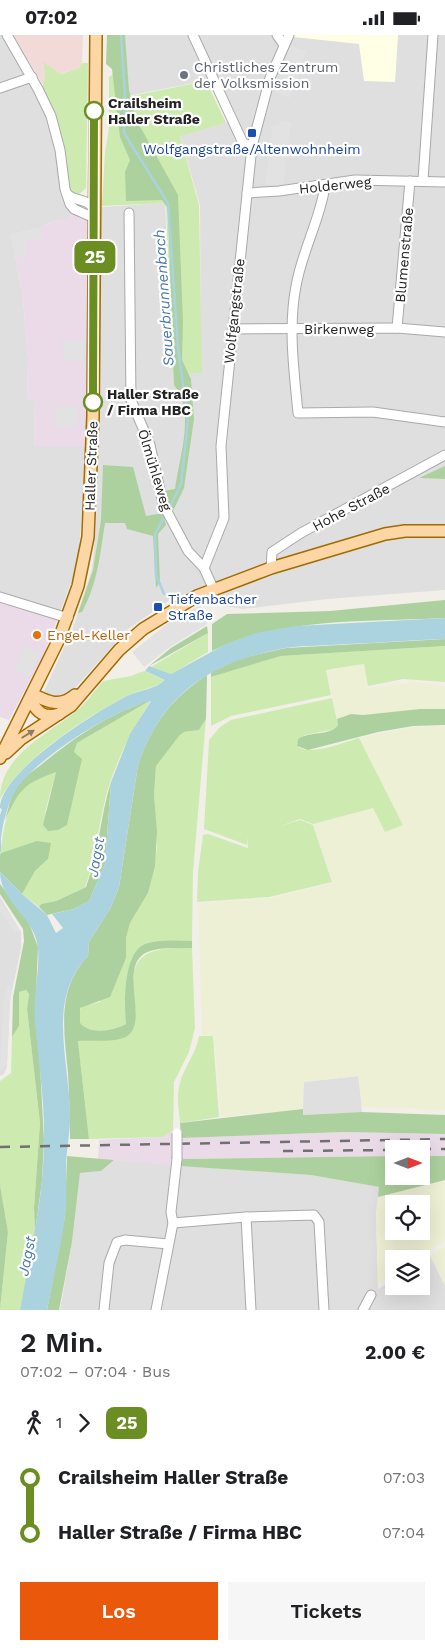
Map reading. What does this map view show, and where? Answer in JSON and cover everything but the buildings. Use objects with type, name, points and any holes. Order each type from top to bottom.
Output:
[{"type":"main road","name":"Haller Straße","points":[[0,759],[68,618],[85,559],[91,503],[96,35]]},
{"type":"main road","points":[[0,759],[21,739],[60,714],[80,697],[119,649],[143,629],[171,610],[213,588],[271,568],[385,534],[405,531],[445,531]]},
{"type":"main road","points":[[31,696],[50,702],[62,703],[90,683]]},
{"type":"main road","points":[[31,696],[36,710],[43,715],[60,714]]},
{"type":"street","points":[[7,35],[32,77],[51,116],[60,150],[70,204],[79,212],[90,211],[94,213]]},
{"type":"street","points":[[193,35],[243,143],[252,146]]},
{"type":"street","points":[[277,35],[284,45]]},
{"type":"street","name":"Wolfgangstraße","points":[[204,568],[224,518],[221,446],[252,146],[270,77],[289,35]]},
{"type":"street","points":[[423,180],[434,35]]},
{"type":"street","points":[[0,88],[32,77]]},
{"type":"street","name":"Holderweg","points":[[247,193],[279,191],[355,180],[423,180],[445,182]]},
{"type":"street","name":"Blumenstraße","points":[[398,328],[410,181]]},
{"type":"street","points":[[325,185],[322,204],[302,260],[296,287],[292,329],[298,413],[373,412],[445,423]]},
{"type":"street","points":[[78,199],[94,188]]},
{"type":"street","points":[[67,194],[89,203],[94,213]]},
{"type":"street","name":"Ölmühleweg","points":[[129,213],[131,400],[150,445],[163,504],[188,551],[204,568]]},
{"type":"street","name":"Birkenweg","points":[[233,329],[398,328],[445,332]]},
{"type":"street","name":"Hohe Straße","points":[[271,568],[272,552],[301,533],[445,455]]},
{"type":"street","points":[[204,568],[213,588]]},
{"type":"street","points":[[0,597],[68,618]]},
{"type":"street","points":[[156,1310],[173,1223],[171,1212],[177,1159],[177,1133]]},
{"type":"street","points":[[173,1223],[246,1217],[309,1215],[318,1218],[324,1310]]},
{"type":"street","points":[[246,1217],[250,1310]]},
{"type":"street","points":[[104,1310],[110,1263],[117,1242],[126,1240],[168,1243]]},
{"type":"street","points":[[363,1310],[371,1295]]},
{"type":"shaded area","points":[[0,35],[7,35],[51,116],[74,209],[68,220],[55,220],[40,228],[11,234],[23,298],[28,358],[27,400],[35,401],[34,447],[87,447],[78,563],[59,615],[0,597]]},
{"type":"shaded area","points":[[13,35],[83,35],[82,63],[79,68],[60,74],[43,63],[45,75],[43,85]]},
{"type":"shaded area","points":[[119,35],[445,35],[445,590],[327,599],[243,609],[224,606],[213,583],[170,600],[128,629],[66,698],[41,698],[73,628],[92,569],[96,527],[102,207],[165,203],[172,373],[201,373],[200,205],[180,135],[237,120],[219,78],[122,97]]},
{"type":"shaded area","points":[[295,35],[398,35],[395,82],[364,81],[359,44],[294,37]]},
{"type":"shaded area","points":[[290,46],[306,51],[290,98],[275,92]]},
{"type":"shaded area","points":[[280,120],[291,122],[283,186],[265,185],[273,125],[279,125]]},
{"type":"shaded area","points":[[74,209],[91,211],[87,447],[34,447],[35,401],[27,401],[28,358],[23,298],[11,234],[40,228],[55,220],[68,220]]},
{"type":"shaded area","points":[[40,228],[43,239],[26,239],[26,257],[15,257],[11,234]]},
{"type":"shaded area","points":[[63,340],[84,340],[84,362],[80,362],[80,360],[63,360]]},
{"type":"shaded area","points":[[55,407],[78,407],[78,426],[55,426]]},
{"type":"shaded area","points":[[0,597],[59,615],[44,654],[9,720],[0,717]]},
{"type":"shaded area","points":[[200,605],[207,624],[170,647],[144,667],[132,652],[171,621]]},
{"type":"shaded area","points":[[25,646],[40,653],[28,677],[14,670]]},
{"type":"shaded area","points":[[364,664],[369,688],[414,682],[445,686],[445,709],[420,709],[363,715],[351,714],[337,719],[327,671]]},
{"type":"shaded area","points":[[445,726],[445,1110],[362,1107],[358,1076],[304,1082],[303,1109],[221,1117],[214,1036],[202,1035],[198,903],[270,898],[333,883],[313,824],[374,807],[403,825],[359,738],[413,727]]},
{"type":"shaded area","points":[[0,897],[21,932],[21,948],[10,1000],[7,1067],[4,1074],[0,1076]]},
{"type":"shaded area","points":[[0,901],[20,930],[15,933],[0,911]]},
{"type":"shaded area","points":[[8,985],[11,986],[7,1063],[0,1071],[3,1003]]},
{"type":"shaded area","points":[[359,1076],[362,1112],[303,1115],[303,1082]]},
{"type":"shaded area","points":[[173,1130],[181,1138],[344,1132],[445,1134],[445,1156],[430,1156],[430,1140],[385,1140],[385,1156],[182,1159],[181,1166],[98,1159],[99,1140],[163,1137]]},
{"type":"shaded area","points":[[114,1160],[311,1175],[380,1187],[376,1214],[378,1289],[385,1285],[385,1295],[430,1295],[430,1255],[445,1286],[445,1310],[60,1310],[72,1242],[80,1173],[101,1171]]},
{"type":"shaded area","points":[[445,1180],[445,1241],[430,1250],[385,1250],[385,1279],[378,1284],[376,1214],[378,1197],[385,1195],[385,1240],[430,1240],[430,1195],[386,1195]]},
{"type":"shaded area","points":[[445,1246],[445,1285],[430,1255]]},
{"type":"green space","points":[[107,35],[125,35],[129,90],[137,121],[178,195],[183,322],[182,360],[191,379],[194,419],[184,488],[172,513],[163,491],[175,489],[185,421],[181,396],[174,385],[168,209],[162,200],[126,201],[125,172],[130,160],[120,137],[112,69],[106,64]]},
{"type":"green space","points":[[43,62],[61,74],[79,68],[82,63],[88,63],[86,188],[74,199],[71,198],[60,150],[38,89],[43,85],[45,75]]},
{"type":"green space","points":[[118,71],[122,98],[206,81],[226,123],[180,136],[199,205],[202,373],[172,373],[166,203],[102,206],[105,152],[109,128],[109,77]]},
{"type":"green space","points":[[103,465],[133,467],[146,516],[163,513],[166,525],[158,534],[160,582],[156,588],[153,536],[127,529],[125,523],[105,523],[100,557],[92,590],[82,612],[78,613],[93,570],[101,520]]},
{"type":"green space","points":[[445,466],[445,479],[419,478]]},
{"type":"green space","points":[[445,600],[445,618],[356,621],[295,627],[266,632],[238,640],[212,651],[212,624],[227,614],[330,611]]},
{"type":"green space","points":[[207,626],[208,633],[149,666],[171,648]]},
{"type":"green space","points":[[208,633],[208,652],[171,674],[151,667]]},
{"type":"green space","points":[[445,639],[445,646],[281,656],[211,677],[211,673],[214,671],[241,658],[286,648]]},
{"type":"green space","points":[[445,646],[445,682],[403,679],[368,686],[364,664],[326,670],[331,695],[231,716],[211,726],[211,677],[281,656]]},
{"type":"green space","points":[[144,671],[165,680],[111,705],[56,740],[23,769],[0,799],[2,783],[8,769],[29,746],[81,707],[103,681],[131,676]]},
{"type":"green space","points":[[207,675],[206,719],[199,730],[184,732],[179,736],[156,766],[154,795],[157,832],[155,866],[148,893],[130,923],[126,938],[126,958],[110,997],[80,1008],[80,1023],[84,1027],[102,1031],[126,1024],[125,992],[129,968],[132,957],[145,944],[162,941],[192,941],[192,948],[159,949],[141,956],[135,967],[133,980],[136,1010],[135,1023],[131,1033],[115,1040],[78,1041],[89,1139],[70,1139],[64,1012],[71,982],[88,956],[89,942],[111,907],[119,887],[138,765],[144,750],[157,725],[173,703]]},
{"type":"green space","points":[[332,698],[338,725],[336,729],[305,735],[298,739],[297,746],[310,750],[318,749],[359,738],[403,825],[385,832],[373,808],[313,824],[300,819],[278,827],[300,820],[313,825],[332,882],[269,897],[197,902],[198,872],[203,835],[208,834],[248,848],[247,837],[247,845],[204,829],[209,740],[220,727],[231,720]]},
{"type":"green space","points":[[151,700],[116,766],[106,794],[85,887],[56,901],[41,904],[39,907],[22,894],[35,871],[48,859],[16,849],[1,853],[5,822],[13,802],[25,786],[36,779],[56,772],[44,816],[77,743]]},
{"type":"green space","points":[[151,700],[77,743],[74,752],[82,759],[67,825],[58,830],[48,831],[43,825],[56,772],[29,784],[19,794],[5,820],[15,790],[25,777],[67,744],[107,719]]},
{"type":"green space","points":[[420,709],[445,709],[445,725],[413,726],[378,732],[308,750],[297,746],[298,739],[330,731],[338,725],[337,719],[351,714],[363,715]]},
{"type":"green space","points":[[206,719],[193,872],[192,941],[153,942],[130,967],[125,994],[126,1024],[102,1031],[89,1029],[79,1023],[78,1011],[83,1006],[100,1002],[126,958],[126,938],[130,923],[148,893],[157,848],[154,795],[156,765],[179,736],[184,732],[199,730]]},
{"type":"green space","points":[[111,782],[105,864],[89,901],[74,909],[47,915],[39,907],[41,904],[56,901],[86,887],[94,861]]},
{"type":"green space","points":[[37,841],[51,843],[48,859],[35,871],[22,894],[0,872],[0,855],[1,853]]},
{"type":"green space","points":[[0,884],[29,923],[38,947],[35,1020],[39,1046],[44,1140],[42,1181],[35,1232],[34,1208],[40,1123],[27,1009],[29,994],[26,990],[19,992],[19,1026],[12,1037],[13,997],[24,941],[23,929],[0,894]]},
{"type":"green space","points":[[192,948],[195,1028],[189,1052],[174,1082],[173,1130],[163,1137],[89,1139],[78,1041],[120,1039],[129,1035],[134,971],[138,963],[143,957],[158,950]]},
{"type":"green space","points":[[26,990],[29,994],[27,1009],[40,1123],[34,1208],[35,1232],[20,1310],[0,1310],[8,1232],[0,1185],[0,1081],[11,1073],[12,1037],[19,1026],[19,992]]},
{"type":"green space","points":[[199,1036],[213,1036],[219,1117],[180,1123],[179,1088]]},
{"type":"green space","points":[[303,1109],[303,1115],[362,1112],[445,1115],[445,1134],[344,1132],[181,1138],[180,1123]]},
{"type":"green space","points":[[67,1156],[114,1160],[101,1171],[80,1173],[72,1242],[59,1310],[47,1310],[65,1216]]},
{"type":"green space","points":[[385,1156],[385,1185],[425,1185],[378,1197],[379,1187],[311,1175],[181,1166],[182,1159]]},
{"type":"green space","points":[[430,1156],[445,1156],[445,1180],[430,1184]]},
{"type":"green space","points":[[0,1185],[8,1232],[0,1310]]},
{"type":"water","points":[[445,618],[445,639],[292,647],[259,654],[235,662],[213,672],[194,684],[176,700],[161,718],[148,740],[138,765],[119,887],[111,907],[89,942],[88,956],[75,973],[65,1000],[63,1034],[70,1129],[66,1163],[65,1216],[47,1310],[20,1310],[42,1184],[44,1126],[35,1011],[38,948],[36,937],[31,927],[6,892],[0,872],[47,915],[56,933],[63,928],[52,914],[74,909],[89,901],[105,864],[111,782],[130,734],[151,701],[116,714],[74,738],[54,752],[22,782],[13,795],[7,811],[1,839],[0,855],[0,815],[2,809],[0,808],[4,794],[15,778],[32,761],[73,729],[127,696],[157,685],[165,680],[145,671],[149,666],[171,674],[224,645],[256,633],[296,626]]},
{"type":"waterway","name":"Sauerbrunnenbach","points":[[121,35],[125,97],[124,133],[168,203],[178,348],[188,421],[181,484],[169,509]]},
{"type":"waterway","name":"Sauerbrunnenbach","points":[[164,594],[156,575],[155,534],[166,514]]},
{"type":"railway","points":[[0,1147],[445,1139]]},
{"type":"railway","points":[[430,1149],[445,1149]]},
{"type":"railway","points":[[283,1151],[385,1150]]},
{"type":"bus line","name":"25","points":[[93,402],[95,276],[94,111]]},
{"type":"place","name":"Christliches Zentrum der Volksmission","points":[[184,75]]},
{"type":"place","name":"Crailsheim Haller Straße","points":[[94,111]]},
{"type":"place","name":"Wolfgangstraße/Altenwohnheim","points":[[252,133]]},
{"type":"place","name":"Haller Straße / Firma HBC","points":[[93,402]]},
{"type":"place","name":"Tiefenbacher Straße","points":[[158,607]]},
{"type":"place","name":"Engel-Keller","points":[[37,635]]},
{"type":"water label","name":"Jagst","points":[[96,857]]},
{"type":"water label","name":"Jagst","points":[[27,1256]]}]
